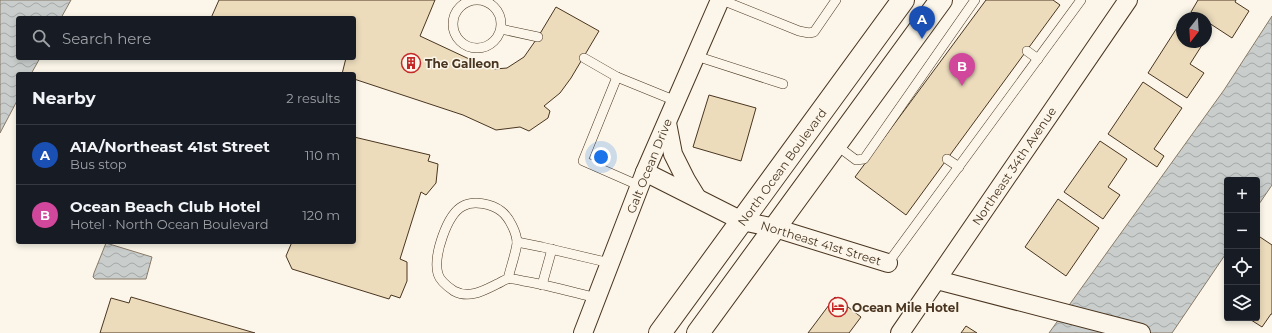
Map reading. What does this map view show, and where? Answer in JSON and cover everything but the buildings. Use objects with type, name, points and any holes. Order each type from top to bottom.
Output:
[{"type":"main road","name":"North Ocean Boulevard","points":[[660,333],[903,0]]},
{"type":"main road","points":[[698,333],[941,0]]},
{"type":"street","name":"Galt Ocean Drive","points":[[583,333],[643,179],[721,0]]},
{"type":"street","name":"Northeast 34th Avenue","points":[[900,333],[1128,0]]},
{"type":"street","points":[[667,123],[673,154],[686,180],[698,199]]},
{"type":"street","name":"Northeast 41st Street","points":[[643,179],[698,199],[742,221],[775,228],[888,264]]},
{"type":"street","points":[[937,280],[1140,333]]},
{"type":"lane","points":[[473,0],[481,0],[494,7],[499,14],[501,29],[499,36],[487,47],[470,48],[457,38],[453,31],[452,22],[459,7],[473,0]]},
{"type":"lane","points":[[721,0],[809,34],[814,32],[836,0]]},
{"type":"lane","points":[[836,145],[856,160],[864,159],[895,119],[972,11],[975,0]]},
{"type":"lane","points":[[888,264],[1081,0]]},
{"type":"lane","points":[[501,29],[538,37]]},
{"type":"lane","points":[[1027,51],[1038,59]]},
{"type":"lane","points":[[696,56],[783,84]]},
{"type":"lane","points":[[584,58],[618,77],[676,101]]},
{"type":"lane","points":[[618,77],[582,161],[643,179]]},
{"type":"lane","points":[[947,158],[959,167]]},
{"type":"lane","points":[[508,278],[517,242],[512,225],[502,211],[490,206],[476,203],[463,206],[448,223],[440,243],[436,264],[438,275],[444,284],[455,291],[472,294],[484,291],[508,278],[597,298]]},
{"type":"lane","points":[[517,242],[610,263]]},
{"type":"lane","points":[[542,285],[552,249]]},
{"type":"water","points":[[0,0],[71,0],[62,16],[16,16],[16,60],[39,60],[32,72],[16,72],[16,103],[0,133]]},
{"type":"water","points":[[1272,16],[1272,185],[1260,203],[1260,177],[1224,177],[1224,256],[1172,333],[1049,333],[1224,90]]},
{"type":"water","points":[[106,244],[152,257],[146,279],[95,279],[93,277]]},
{"type":"place","name":"A1A/Northeast 41st Street","points":[[922,39]]},
{"type":"place","name":"The Galleon","points":[[411,63]]},
{"type":"place","name":"Ocean Beach Club Hotel","points":[[962,86]]},
{"type":"place","name":"Ocean Mile Hotel","points":[[838,307]]}]
